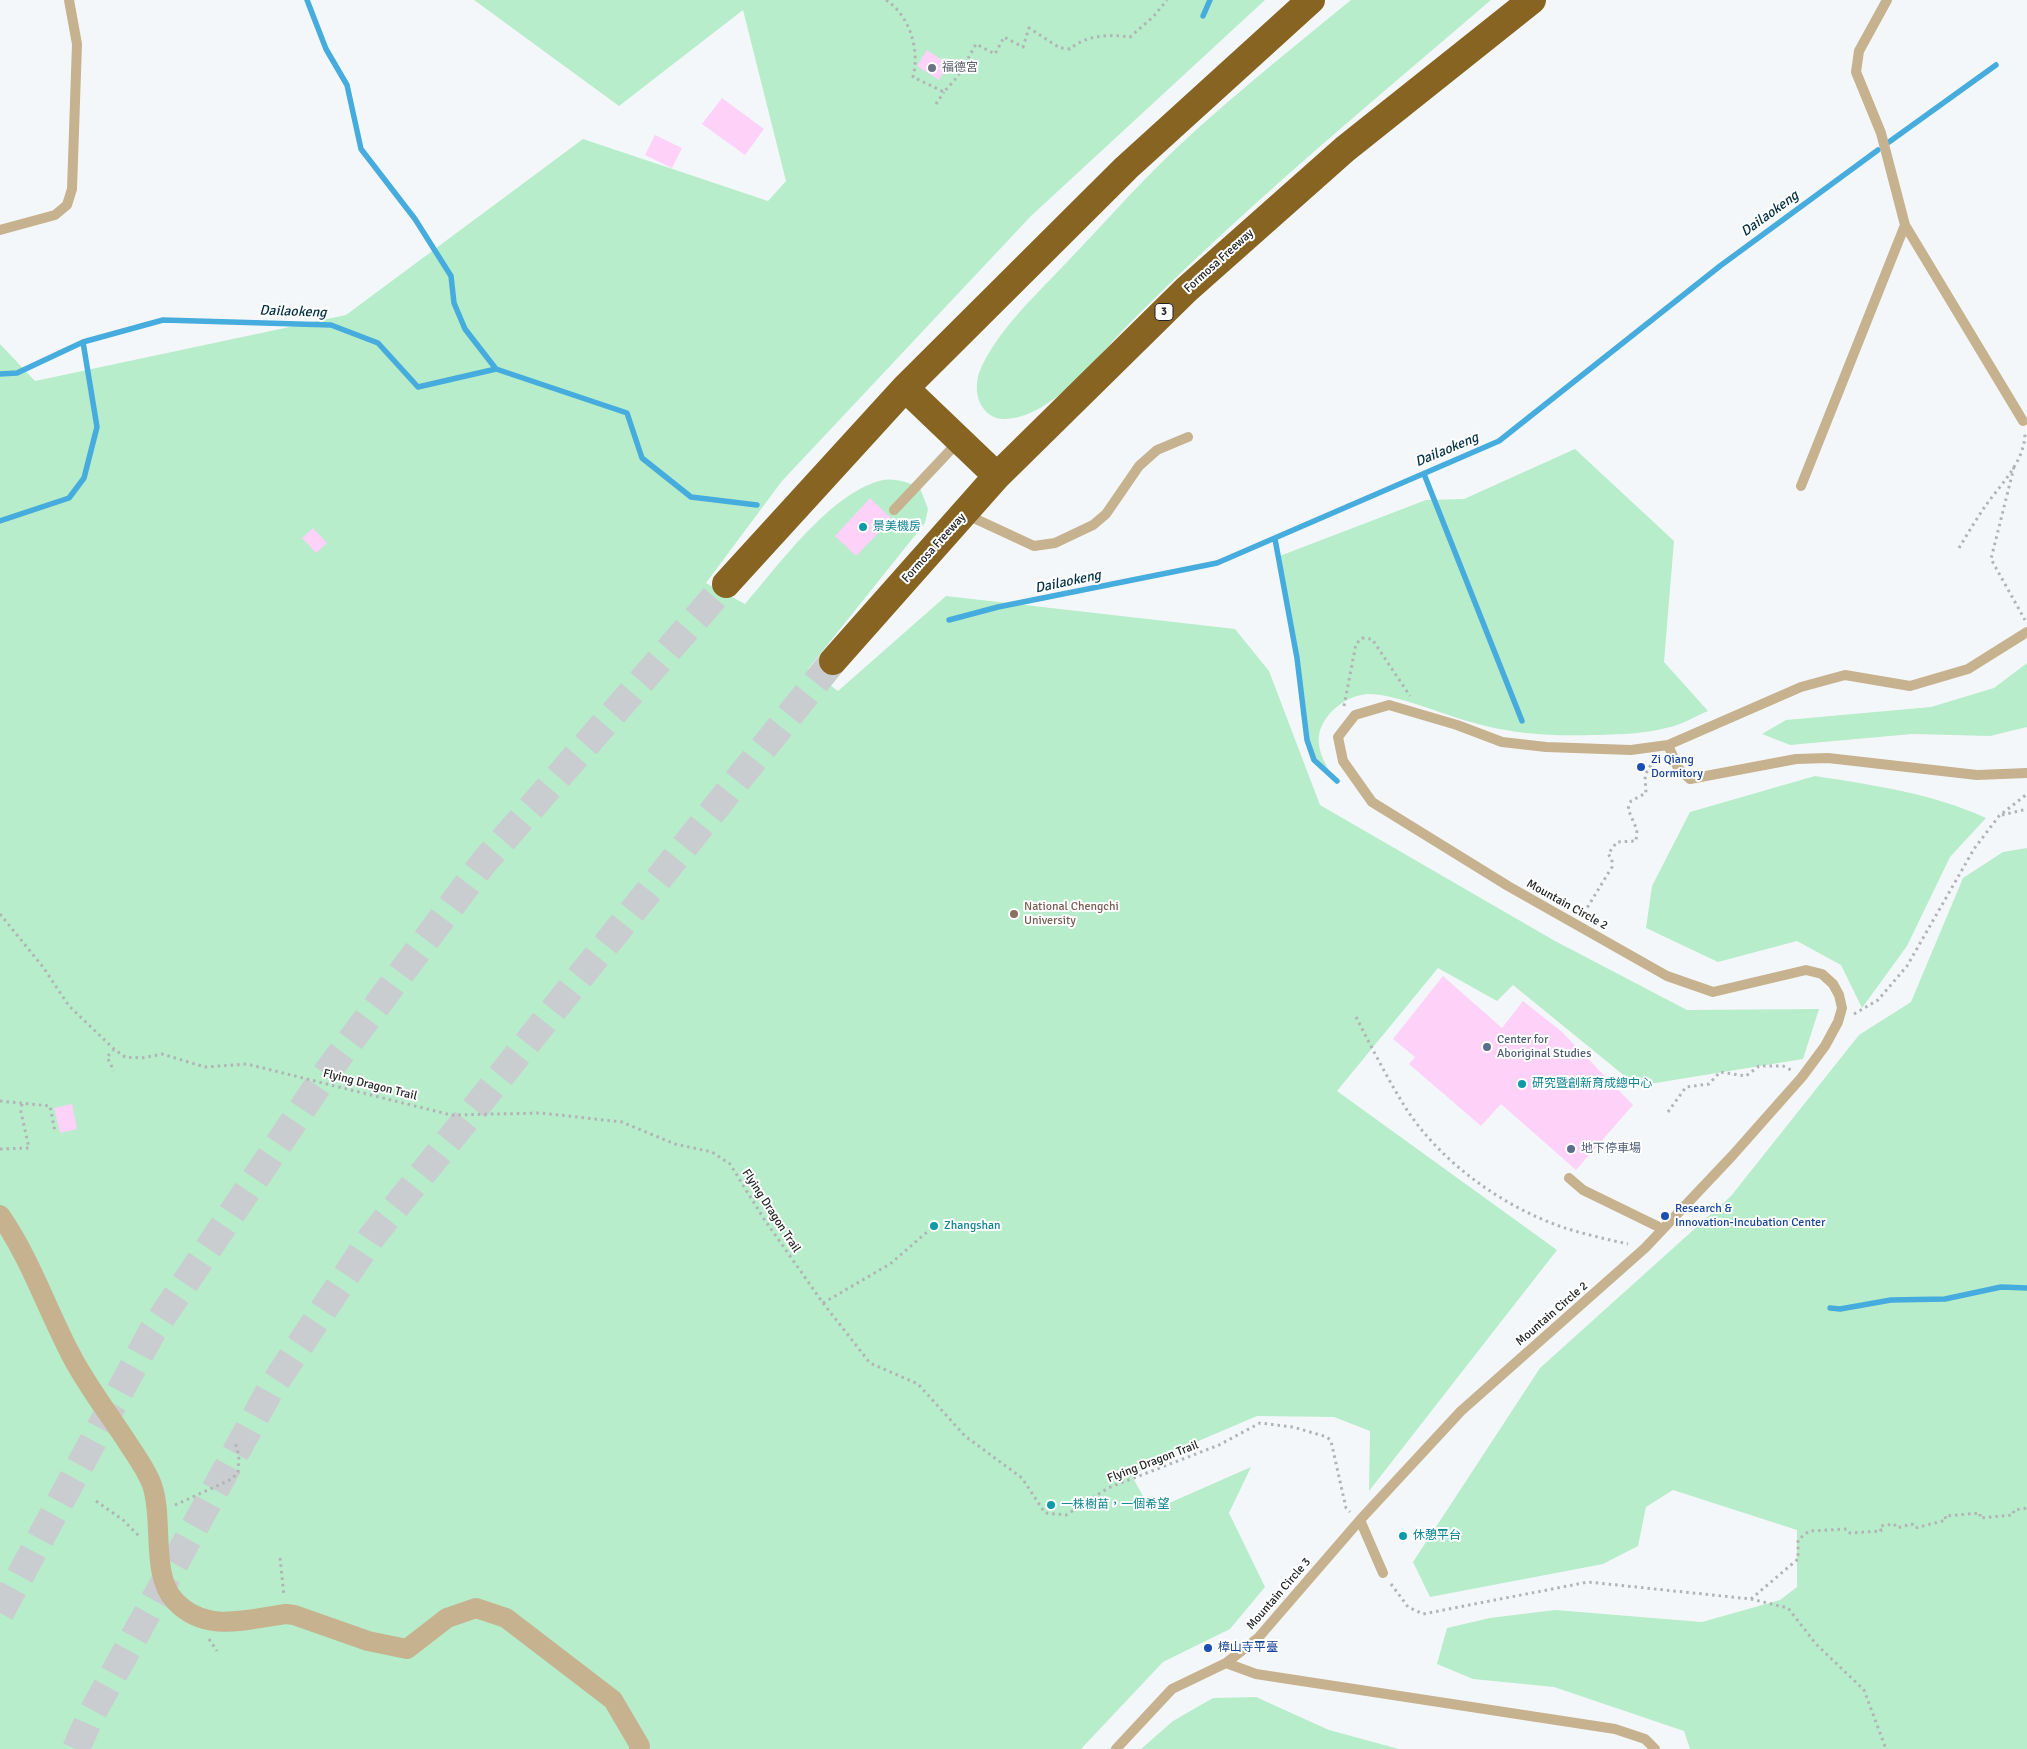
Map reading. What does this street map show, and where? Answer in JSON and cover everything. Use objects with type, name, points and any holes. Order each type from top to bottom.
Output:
[{"type":"highway","points":[[726,584],[905,388],[1126,168],[1311,0]]},
{"type":"highway","name":"Formosa Freeway","points":[[833,662],[998,476],[1186,290],[1345,149],[1532,0]]},
{"type":"highway","points":[[905,388],[998,476]]},
{"type":"street","points":[[0,1215],[18,1242],[70,1355],[152,1484],[158,1512],[159,1545],[168,1592],[176,1603],[202,1620],[215,1623],[286,1614],[368,1641],[407,1649],[447,1618],[476,1608],[506,1618],[614,1700],[640,1746],[639,1749]]},
{"type":"lane","points":[[0,230],[54,215],[67,205],[72,189],[77,44],[69,0]]},
{"type":"lane","points":[[1887,0],[1859,51],[1856,72],[1881,133],[1905,225],[2023,421]]},
{"type":"lane","points":[[1801,486],[1905,225]]},
{"type":"lane","points":[[964,514],[1034,546],[1055,543],[1092,525],[1106,514],[1139,466],[1157,450],[1188,437]]},
{"type":"lane","points":[[894,510],[960,440]]},
{"type":"lane","points":[[1338,737],[1355,715],[1389,705],[1422,716],[1457,724],[1502,742],[1546,747],[1631,750],[1668,745],[1801,688],[1845,675],[1910,686],[1968,669],[2027,632]]},
{"type":"lane","name":"Mountain Circle 2","points":[[1338,737],[1343,761],[1372,802],[1508,886],[1667,976],[1713,992],[1806,970],[1822,974],[1833,984],[1839,995],[1842,1008],[1838,1022],[1825,1046],[1802,1077],[1663,1230],[1461,1411],[1360,1520]]},
{"type":"lane","points":[[1668,745],[1678,768],[1683,775],[1690,779],[1796,759],[1828,758],[1977,775],[2027,773]]},
{"type":"lane","points":[[1569,1178],[1583,1190],[1663,1230]]},
{"type":"lane","points":[[1360,1520],[1383,1573]]},
{"type":"lane","name":"Mountain Circle 3","points":[[1116,1749],[1172,1689],[1226,1664],[1258,1638],[1360,1520]]},
{"type":"lane","points":[[1226,1664],[1256,1674],[1615,1729],[1645,1739],[1655,1749]]},
{"type":"path","points":[[886,0],[906,18],[917,62],[914,77],[944,92]]},
{"type":"path","points":[[936,104],[958,76],[976,44],[995,54],[1004,37],[1023,48],[1029,28],[1060,48],[1070,50],[1079,42],[1112,34],[1130,37],[1153,17],[1167,0]]},
{"type":"path","points":[[2023,421],[2025,444],[2014,468],[1990,559],[2027,624]]},
{"type":"path","points":[[1959,548],[1986,505],[2014,468]]},
{"type":"path","points":[[1338,737],[1356,644],[1362,638],[1372,639],[1422,716]]},
{"type":"path","points":[[1578,925],[1612,866],[1612,859],[1608,854],[1616,842],[1636,840],[1637,830],[1628,809],[1631,801],[1646,793],[1645,775],[1650,765],[1668,745]]},
{"type":"path","points":[[1838,1022],[1870,1007],[1902,972],[1953,882],[1999,816],[2027,794]]},
{"type":"path","points":[[1999,816],[2027,809]]},
{"type":"path","name":"Flying Dragon Trail","points":[[0,914],[43,966],[69,1006],[114,1050],[126,1057],[142,1058],[162,1054],[205,1067],[247,1064],[451,1115],[541,1113],[622,1122],[675,1144],[712,1152],[730,1164],[764,1219],[823,1303],[870,1363],[918,1384],[965,1436],[1022,1478],[1045,1513],[1066,1515],[1108,1488],[1219,1445],[1260,1423],[1294,1427],[1327,1437],[1331,1441],[1346,1508],[1360,1520]]},
{"type":"path","points":[[1356,1017],[1407,1110],[1445,1155],[1477,1182],[1519,1207],[1561,1226],[1645,1248]]},
{"type":"path","points":[[114,1050],[107,1057],[114,1071]]},
{"type":"path","points":[[1668,1112],[1686,1087],[1710,1084],[1720,1072],[1746,1076],[1759,1066],[1783,1066],[1802,1077]]},
{"type":"path","points":[[0,1101],[50,1106],[56,1132]]},
{"type":"path","points":[[0,1149],[29,1148],[21,1112],[22,1103]]},
{"type":"path","points":[[823,1303],[890,1264],[934,1226]]},
{"type":"path","points":[[158,1512],[232,1479],[238,1472],[239,1456],[234,1442]]},
{"type":"path","points":[[96,1501],[123,1520],[143,1541],[159,1545]]},
{"type":"path","points":[[1750,1600],[1798,1559],[1798,1540],[1809,1531],[1847,1528],[1850,1533],[1881,1531],[1880,1526],[1894,1524],[1897,1528],[1912,1524],[1915,1528],[1946,1520],[1945,1516],[1980,1513],[1980,1518],[2013,1515],[2014,1510],[2027,1508]]},
{"type":"path","points":[[280,1558],[284,1598],[291,1598],[291,1604],[285,1604],[286,1614]]},
{"type":"path","points":[[1383,1573],[1408,1607],[1423,1614],[1588,1582],[1750,1600],[1788,1608],[1816,1644],[1864,1690],[1886,1749]]},
{"type":"green space","points":[[474,0],[1265,0],[1031,216],[782,481],[706,583],[745,604],[789,552],[823,516],[841,501],[860,489],[879,481],[895,480],[910,484],[920,488],[928,509],[925,523],[808,669],[838,691],[946,596],[1235,629],[1269,671],[1320,805],[1555,941],[1687,1010],[1819,1009],[1803,1059],[1637,1086],[1513,985],[1497,1001],[1438,968],[1337,1091],[1557,1250],[1369,1491],[1370,1431],[1334,1417],[1257,1416],[1182,1448],[1132,1476],[1151,1511],[1251,1467],[1229,1513],[1265,1587],[1230,1629],[1163,1662],[1081,1749],[0,1749],[0,344],[35,381],[346,315],[583,139],[768,201],[786,181],[743,10],[619,106]]},
{"type":"green space","points":[[1351,0],[1491,0],[1213,242],[1125,328],[1086,370],[1055,398],[1038,409],[1021,416],[1004,419],[993,417],[984,410],[978,396],[977,384],[979,373],[995,343],[1018,314],[1177,148],[1250,83]]},
{"type":"green space","points":[[1575,449],[1674,541],[1664,662],[1708,711],[1677,725],[1658,730],[1598,735],[1547,735],[1485,726],[1391,697],[1368,694],[1360,695],[1337,707],[1325,719],[1321,727],[1319,735],[1320,750],[1331,774],[1312,754],[1300,663],[1277,557],[1426,500],[1464,499]]},
{"type":"green space","points":[[2027,663],[2027,727],[1990,736],[1912,734],[1790,745],[1762,734],[1786,720],[1931,707],[1994,688]]},
{"type":"green space","points":[[1815,776],[1923,796],[1945,802],[1986,818],[1950,857],[1907,946],[1862,1008],[1841,965],[1797,941],[1718,962],[1646,928],[1652,886],[1690,812]]},
{"type":"green space","points":[[2027,848],[2027,1749],[1690,1749],[1684,1731],[1554,1687],[1473,1679],[1437,1664],[1447,1628],[1490,1618],[1555,1610],[1702,1622],[1780,1600],[1797,1587],[1797,1530],[1673,1490],[1646,1507],[1638,1546],[1603,1564],[1430,1597],[1413,1562],[1540,1368],[1731,1196],[1859,1035],[1911,1002],[1963,878],[2003,852]]},
{"type":"green space","points":[[1256,1697],[1329,1730],[1399,1749],[1141,1749],[1173,1721],[1213,1698]]},
{"type":"building","points":[[927,50],[948,64],[939,80],[917,66]]},
{"type":"building","points":[[722,98],[764,129],[745,155],[702,124]]},
{"type":"building","points":[[655,135],[682,148],[672,168],[645,155]]},
{"type":"building","name":"景美機房","points":[[870,498],[892,519],[856,556],[835,536]]},
{"type":"building","points":[[313,528],[327,543],[316,553],[302,538]]},
{"type":"building","name":"研究暨創新育成總中心","points":[[1443,976],[1502,1028],[1523,1001],[1562,1032],[1633,1105],[1576,1170],[1501,1104],[1481,1126],[1409,1064],[1415,1057],[1393,1039]]},
{"type":"building","points":[[72,1104],[77,1129],[60,1133],[54,1108]]},
{"type":"waterway","points":[[307,0],[326,49],[347,85],[361,149],[415,219],[451,276],[454,303],[465,329],[496,369]]},
{"type":"waterway","points":[[1203,16],[1210,0]]},
{"type":"waterway","name":"Dailaokeng","points":[[1889,142],[1996,65]]},
{"type":"waterway","name":"Dailaokeng","points":[[949,620],[998,607],[1217,563],[1499,441],[1720,266],[1878,150]]},
{"type":"waterway","name":"Dailaokeng","points":[[0,374],[17,373],[83,342],[163,320],[331,325],[378,343],[418,387],[496,369],[627,413],[642,458],[691,497],[757,505]]},
{"type":"waterway","points":[[0,521],[69,498],[84,478],[97,427],[83,342]]},
{"type":"waterway","points":[[1424,474],[1522,721]]},
{"type":"waterway","points":[[1275,539],[1297,658],[1307,740],[1314,760],[1337,781]]},
{"type":"waterway","points":[[1830,1308],[1840,1309],[1891,1300],[1945,1299],[2001,1287],[2027,1288]]},
{"type":"tunnel","points":[[0,1613],[152,1332],[325,1075],[484,862],[726,584]]},
{"type":"tunnel","points":[[76,1749],[89,1719],[270,1390],[371,1238],[833,661]]},
{"type":"place","name":"福德宮","points":[[932,68]]},
{"type":"place","name":"景美機房","points":[[863,527]]},
{"type":"place","name":"Zi Qiang Dormitory","points":[[1641,767]]},
{"type":"place","name":"National Chengchi University","points":[[1014,914]]},
{"type":"place","name":"Center for Aboriginal Studies","points":[[1487,1047]]},
{"type":"place","name":"研究暨創新育成總中心","points":[[1522,1084]]},
{"type":"place","name":"地下停車場","points":[[1571,1149]]},
{"type":"place","name":"Research & Innovation-Incubation Center","points":[[1665,1216]]},
{"type":"place","name":"Zhangshan","points":[[934,1226]]},
{"type":"place","name":"一株樹苗，一個希望","points":[[1051,1505]]},
{"type":"place","name":"休憩平台","points":[[1403,1536]]},
{"type":"place","name":"樟山寺平臺","points":[[1208,1648]]}]
